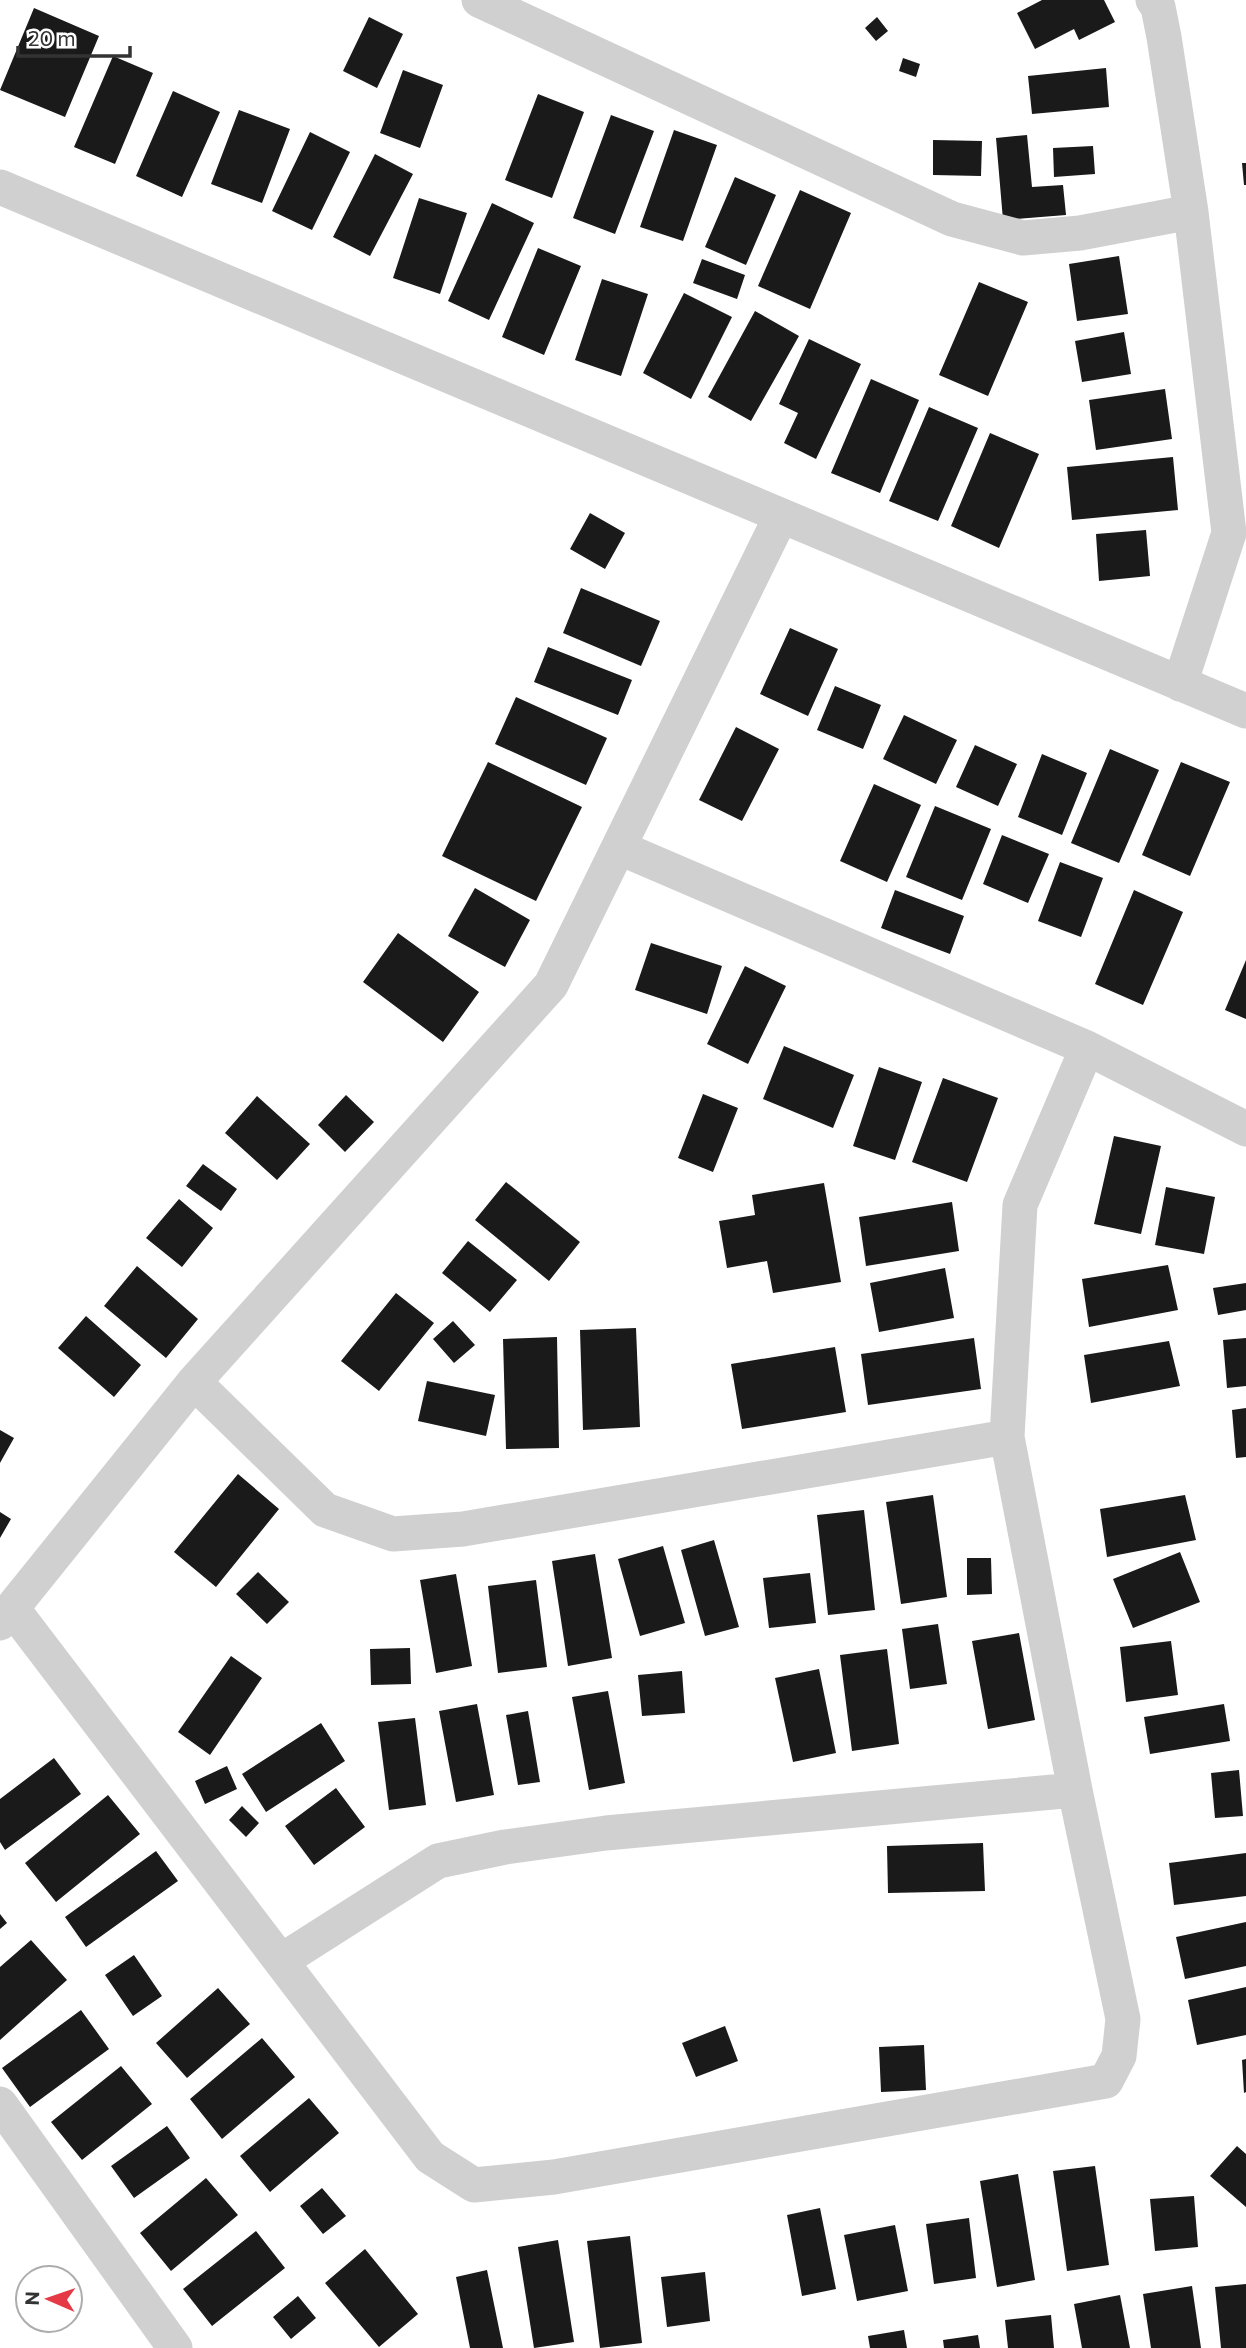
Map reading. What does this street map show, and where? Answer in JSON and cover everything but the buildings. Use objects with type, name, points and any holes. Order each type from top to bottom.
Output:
[{"type":"street","points":[[479,0],[952,219],[1023,238],[1080,233],[1191,212]]},
{"type":"street","points":[[1153,0],[1158,6],[1164,37],[1191,212],[1229,533],[1180,684]]},
{"type":"street","points":[[0,187],[1246,711]]},
{"type":"street","points":[[781,516],[551,985],[194,1382],[6,1616],[281,1961],[430,2157],[474,2185],[554,2177],[1106,2081],[1119,2056],[1123,2019],[1075,1790],[1007,1437],[1020,1205],[1087,1048]]},
{"type":"street","points":[[620,848],[1087,1048],[1246,1129]]},
{"type":"street","points":[[194,1382],[325,1510],[393,1534],[463,1529],[1007,1437]]},
{"type":"street","points":[[281,1961],[438,1861],[505,1847],[606,1833],[1075,1790]]},
{"type":"street","points":[[0,2104],[174,2348]]}]
